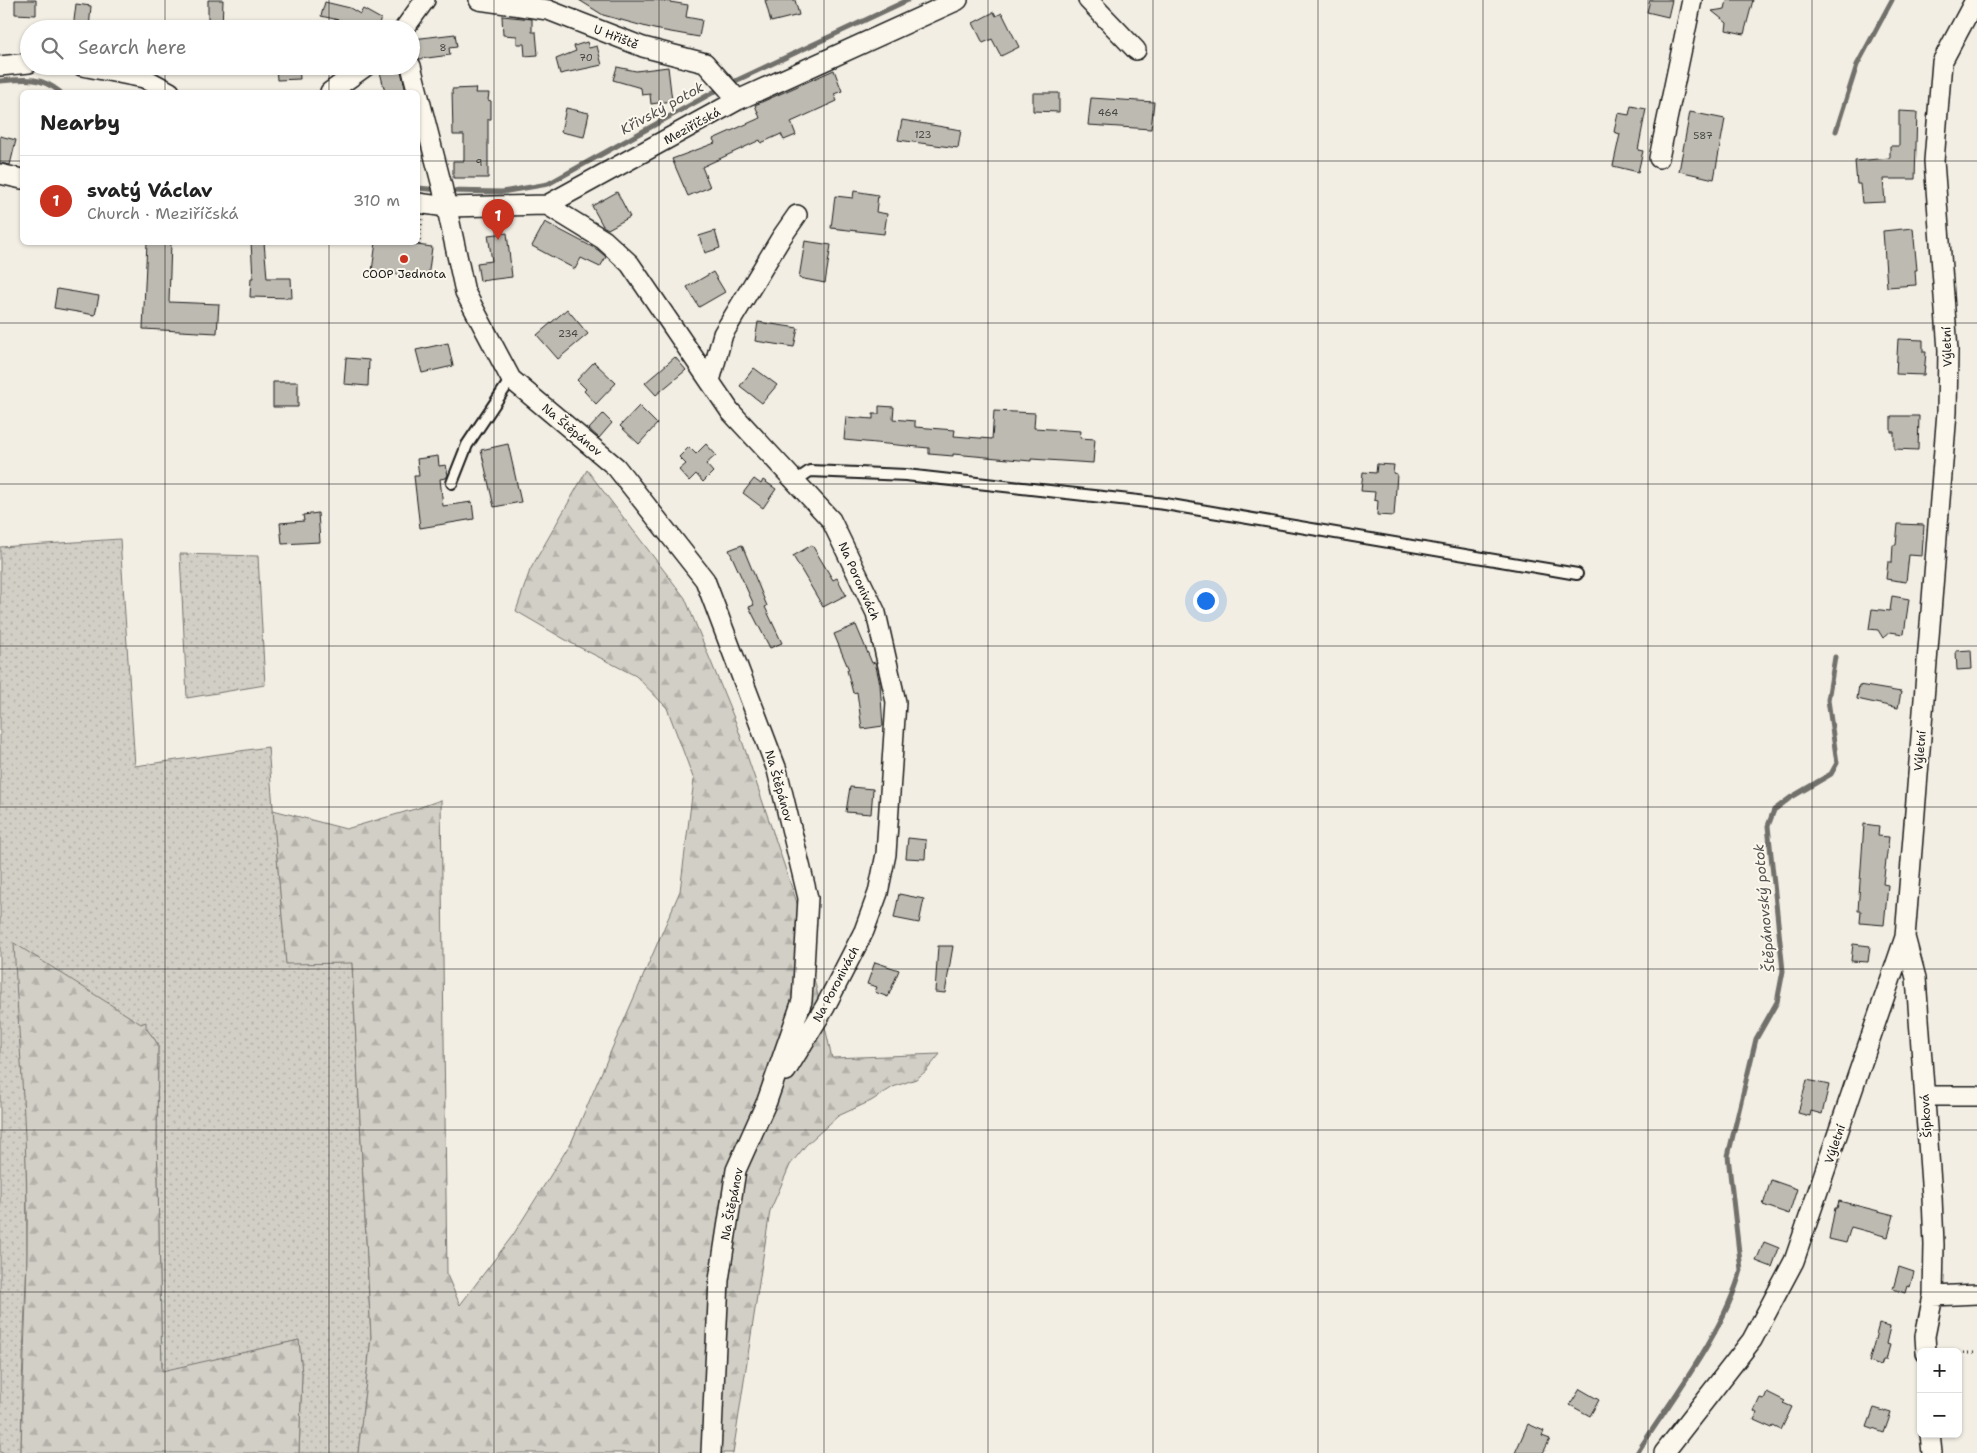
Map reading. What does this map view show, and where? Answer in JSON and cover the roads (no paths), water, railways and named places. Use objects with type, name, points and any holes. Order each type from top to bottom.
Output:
[{"type":"street","points":[[411,20],[425,0]]},
{"type":"street","name":"U Hřiště","points":[[479,0],[548,10],[643,47],[705,63],[734,97]]},
{"type":"street","name":"Meziříčská","points":[[420,208],[444,196],[547,205],[734,97],[958,0]]},
{"type":"street","points":[[1088,0],[1136,50]]},
{"type":"street","points":[[1660,158],[1692,0]]},
{"type":"street","name":"Výletní","points":[[1664,1453],[1752,1340],[1794,1261],[1905,937],[1947,412],[1948,350],[1934,161],[1935,141],[1942,62],[1973,4],[1977,1]]},
{"type":"street","points":[[0,66],[20,64]]},
{"type":"street","points":[[128,75],[144,78],[166,90]]},
{"type":"street","points":[[333,90],[354,75]]},
{"type":"street","name":"Na Štěpánov","points":[[413,75],[417,90]]},
{"type":"street","name":"Na Štěpánov","points":[[420,101],[444,196],[465,292],[511,378],[616,467],[705,580],[777,770],[808,898],[802,1001],[767,1102],[736,1170],[719,1280],[711,1453]]},
{"type":"street","points":[[0,174],[20,179]]},
{"type":"street","name":"Na Poronivách","points":[[547,205],[604,240],[630,264],[730,411],[831,520],[876,613],[896,702],[886,854],[878,892],[864,931],[829,998],[767,1102]]},
{"type":"street","points":[[710,381],[723,334],[797,215]]},
{"type":"street","name":"Šípková","points":[[1905,937],[1916,978],[1932,1197],[1934,1245],[1933,1296],[1925,1336],[1926,1348]]},
{"type":"street","points":[[1925,1096],[1977,1096]]},
{"type":"street","points":[[1933,1296],[1977,1294]]},
{"type":"street","points":[[1930,1438],[1932,1453]]},
{"type":"lane","points":[[452,483],[467,445],[511,378]]},
{"type":"lane","points":[[795,481],[810,471],[906,475],[1165,504],[1577,574]]},
{"type":"waterway","name":"Křivský potok","points":[[729,84],[908,0]]},
{"type":"waterway","name":"Štěpánovský potok","points":[[1836,131],[1857,65],[1892,0]]},
{"type":"waterway","name":"Křivský potok","points":[[0,81],[25,79],[39,81],[57,90]]},
{"type":"waterway","name":"Křivský potok","points":[[448,191],[502,192],[548,184],[721,88]]},
{"type":"waterway","name":"Křivský potok","points":[[420,188],[439,190]]},
{"type":"waterway","name":"Štěpánovský potok","points":[[1637,1453],[1710,1341],[1733,1294],[1741,1270],[1728,1156],[1756,1039],[1777,1002],[1783,971],[1768,826],[1774,810],[1790,798],[1831,774],[1837,763],[1828,700],[1835,657]]},
{"type":"place","name":"svatý Václav","points":[[498,240]]},
{"type":"place","name":"COOP Jednota","points":[[404,259]]}]
